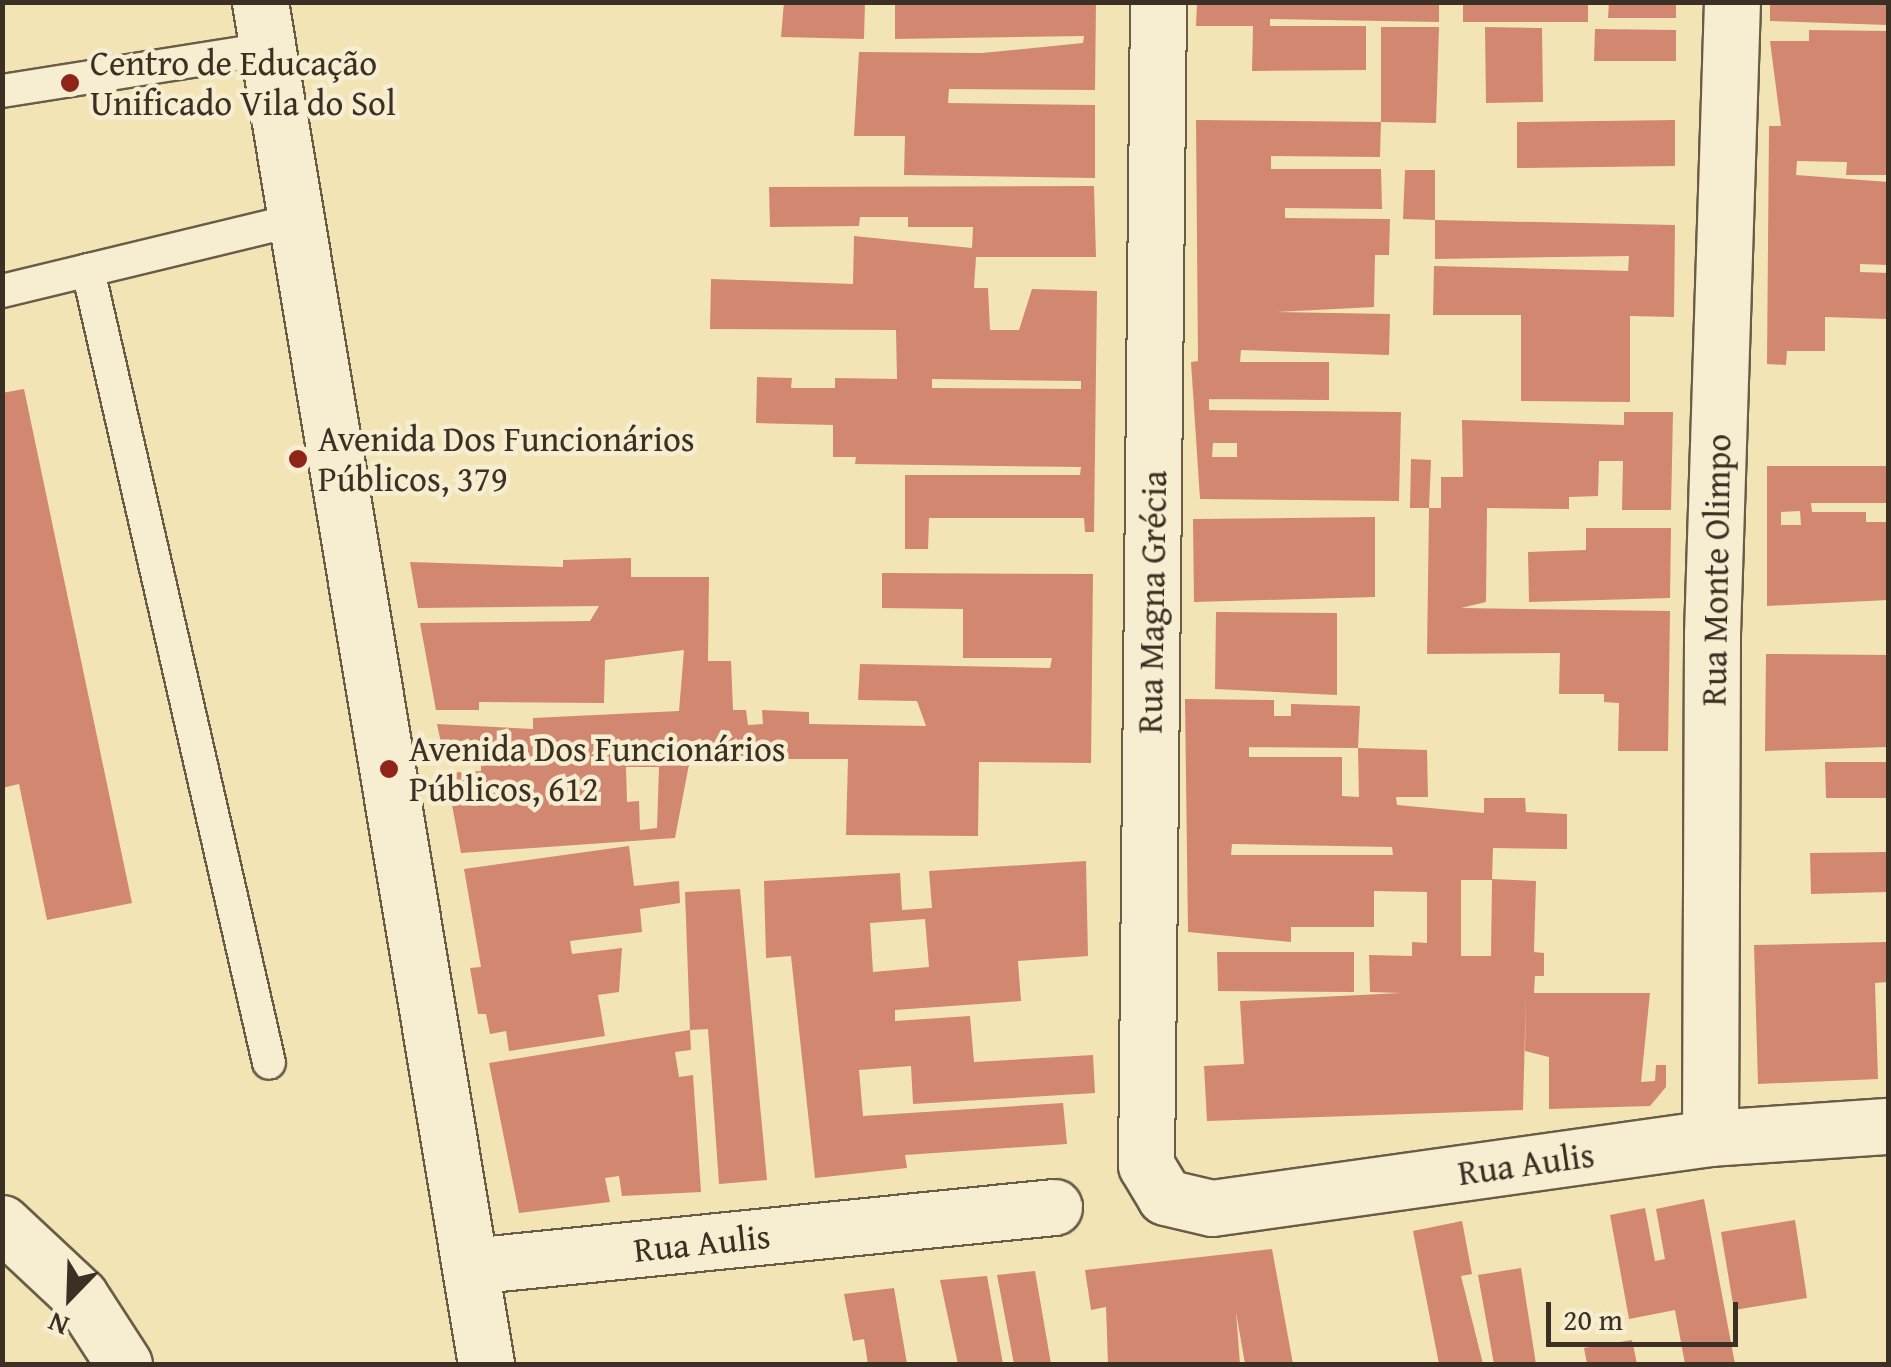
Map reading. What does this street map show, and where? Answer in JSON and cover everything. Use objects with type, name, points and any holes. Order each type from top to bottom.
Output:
[{"type":"street","name":"Rua Magna Grécia","points":[[1158,2],[1146,1165],[1165,1197]]},
{"type":"street","name":"Rua Monte Olimpo","points":[[1710,1138],[1712,634],[1732,2]]},
{"type":"street","points":[[264,26],[486,1364]]},
{"type":"street","name":"Rua Aulis","points":[[1165,1197],[1212,1208],[1710,1138],[1888,1126]]},
{"type":"street","name":"Rua Aulis","points":[[470,1266],[1054,1208]]},
{"type":"street","points":[[2,1223],[80,1296],[124,1364]]},
{"type":"lane","points":[[2,92],[264,26]]},
{"type":"lane","points":[[2,291],[296,220]]},
{"type":"lane","points":[[88,270],[269,1063]]},
{"type":"building","points":[[784,2],[865,2],[864,39],[781,37]]},
{"type":"building","points":[[895,2],[1096,2],[1095,90],[949,89],[948,103],[1095,105],[1095,178],[904,175],[905,136],[854,136],[859,52],[982,53],[1083,43],[1084,36],[895,39]]},
{"type":"building","points":[[1197,2],[1439,2],[1439,22],[1270,19],[1270,26],[1366,26],[1366,70],[1252,71],[1253,26],[1196,26]]},
{"type":"building","points":[[1463,2],[1588,2],[1588,22],[1463,22]]},
{"type":"building","points":[[1609,2],[1676,2],[1676,18],[1608,18]]},
{"type":"building","points":[[1770,2],[1888,2],[1888,25],[1770,21]]},
{"type":"building","points":[[1381,27],[1439,27],[1436,123],[1381,122]]},
{"type":"building","points":[[1485,27],[1542,28],[1543,102],[1486,103]]},
{"type":"building","points":[[1595,29],[1676,30],[1676,61],[1594,61]]},
{"type":"building","points":[[1809,30],[1888,31],[1888,175],[1846,175],[1847,162],[1797,161],[1796,175],[1888,182],[1888,265],[1860,264],[1860,272],[1888,273],[1888,319],[1825,317],[1825,351],[1787,351],[1786,365],[1767,364],[1769,126],[1781,126],[1770,41],[1809,41]]},
{"type":"building","points":[[1196,120],[1381,122],[1380,157],[1271,156],[1271,169],[1381,169],[1382,209],[1285,208],[1285,218],[1390,219],[1389,255],[1375,255],[1374,307],[1276,312],[1390,314],[1389,355],[1241,350],[1240,362],[1329,362],[1329,400],[1209,399],[1209,410],[1401,412],[1399,501],[1200,499],[1191,362],[1198,361]],"holes":[[[1213,443],[1237,443],[1237,457],[1212,457]]]},
{"type":"building","points":[[1675,120],[1675,166],[1517,168],[1517,122]]},
{"type":"building","points":[[1405,170],[1435,170],[1435,220],[1403,219]]},
{"type":"building","points":[[1094,186],[1096,257],[976,257],[974,288],[988,288],[990,330],[1019,330],[1032,289],[1097,291],[1094,532],[1085,532],[1084,518],[929,518],[928,549],[905,549],[905,475],[1080,475],[1081,467],[855,464],[856,457],[833,457],[833,425],[756,423],[757,377],[792,378],[791,388],[835,388],[835,378],[897,379],[896,330],[710,329],[711,279],[853,284],[854,236],[972,248],[973,227],[908,227],[908,217],[860,217],[859,226],[770,227],[769,187]],"holes":[[[932,379],[1081,381],[1081,389],[932,388]]]},
{"type":"building","points":[[1435,220],[1675,225],[1674,317],[1630,316],[1630,402],[1521,401],[1521,315],[1433,315],[1434,266],[1628,271],[1629,256],[1435,259]]},
{"type":"building","points":[[24,389],[132,903],[47,920],[19,784],[2,788],[2,393]]},
{"type":"building","points":[[1624,412],[1673,412],[1671,510],[1622,510],[1623,461],[1599,461],[1598,496],[1569,497],[1569,509],[1487,508],[1486,602],[1461,608],[1670,611],[1668,751],[1618,751],[1619,703],[1604,702],[1604,694],[1559,694],[1560,653],[1427,654],[1429,508],[1441,508],[1441,477],[1463,477],[1462,420],[1624,425]]},
{"type":"building","points":[[1411,459],[1431,460],[1429,508],[1410,508]]},
{"type":"building","points":[[1767,466],[1888,466],[1888,503],[1811,503],[1812,512],[1866,512],[1866,522],[1888,522],[1888,600],[1767,606]],"holes":[[[1800,511],[1801,525],[1781,525],[1781,512]]]},
{"type":"building","points":[[1375,517],[1375,597],[1194,602],[1193,519]]},
{"type":"building","points":[[1586,528],[1671,528],[1670,598],[1529,602],[1528,552],[1586,550]]},
{"type":"building","points":[[631,558],[631,577],[709,577],[708,661],[731,661],[733,710],[746,710],[748,725],[763,724],[762,710],[809,712],[809,724],[926,726],[917,701],[858,700],[860,664],[1050,668],[1052,658],[963,658],[963,609],[882,608],[882,573],[1093,574],[1091,763],[979,762],[978,836],[846,835],[848,759],[690,759],[675,838],[461,853],[446,773],[481,771],[481,761],[445,762],[437,724],[533,729],[533,718],[679,711],[684,650],[605,660],[604,703],[479,702],[479,710],[436,710],[420,623],[590,621],[599,606],[418,608],[410,562],[563,567],[563,560]],"holes":[[[626,767],[659,767],[657,828],[640,830],[639,801],[627,802]]]},
{"type":"building","points":[[1216,612],[1337,613],[1337,695],[1215,689]]},
{"type":"building","points":[[1766,654],[1888,655],[1888,747],[1765,751]]},
{"type":"building","points":[[1185,699],[1274,700],[1274,716],[1291,716],[1291,704],[1360,706],[1358,748],[1427,750],[1428,797],[1396,797],[1397,805],[1484,813],[1484,798],[1525,798],[1526,812],[1567,814],[1567,849],[1493,848],[1492,879],[1536,881],[1534,952],[1544,953],[1544,976],[1535,976],[1534,993],[1650,993],[1641,1082],[1655,1081],[1656,1065],[1666,1065],[1666,1087],[1650,1106],[1549,1109],[1549,1057],[1525,1051],[1526,993],[1523,1110],[1207,1121],[1204,1066],[1244,1064],[1240,1001],[1401,993],[1370,992],[1369,955],[1412,956],[1412,942],[1427,943],[1427,892],[1374,891],[1374,927],[1291,927],[1291,942],[1188,932]],"holes":[[[1249,747],[1358,748],[1359,797],[1342,796],[1342,757],[1249,757]],[[1232,844],[1392,847],[1393,855],[1231,855]],[[1461,880],[1492,880],[1491,956],[1461,956]]]},
{"type":"building","points":[[1825,762],[1888,762],[1888,798],[1826,798]]},
{"type":"building","points":[[629,846],[634,886],[679,881],[680,903],[640,909],[642,932],[570,941],[572,954],[622,948],[619,992],[598,995],[605,1036],[509,1051],[506,1031],[490,1034],[486,1014],[478,1014],[470,968],[481,967],[464,869]]},
{"type":"building","points":[[1888,852],[1888,892],[1811,894],[1810,853]]},
{"type":"building","points":[[1086,861],[1088,956],[1018,961],[1021,1001],[895,1010],[895,1021],[970,1016],[974,1062],[1093,1055],[1095,1093],[913,1104],[911,1066],[859,1070],[863,1116],[1063,1103],[1067,1144],[905,1155],[907,1168],[815,1178],[791,956],[766,958],[764,881],[900,873],[902,910],[932,908],[929,871]],"holes":[[[925,919],[929,967],[873,972],[870,923]]]},
{"type":"building","points":[[740,889],[767,1180],[719,1184],[708,1029],[690,1030],[685,892]]},
{"type":"building","points":[[1888,942],[1888,982],[1875,983],[1878,1079],[1758,1084],[1754,945]]},
{"type":"building","points":[[1217,952],[1354,952],[1354,992],[1218,991]]},
{"type":"building","points":[[690,1030],[691,1050],[675,1052],[679,1077],[693,1075],[701,1192],[622,1196],[619,1176],[605,1178],[610,1202],[519,1213],[489,1063]]},
{"type":"building","points":[[1704,1199],[1735,1364],[1685,1364],[1675,1310],[1629,1319],[1610,1215],[1645,1208],[1655,1261],[1665,1259],[1656,1209]]},
{"type":"building","points":[[1795,1220],[1807,1298],[1734,1310],[1721,1232]]},
{"type":"building","points":[[1462,1221],[1472,1274],[1461,1276],[1483,1364],[1439,1364],[1413,1231]]},
{"type":"building","points":[[1272,1249],[1293,1364],[1245,1364],[1236,1312],[1240,1364],[1108,1364],[1106,1307],[1091,1310],[1085,1270]]},
{"type":"building","points":[[1521,1268],[1536,1364],[1494,1364],[1478,1275]]},
{"type":"building","points":[[1035,1271],[1051,1364],[1014,1364],[997,1275]]},
{"type":"building","points":[[987,1276],[1003,1364],[958,1364],[940,1280]]},
{"type":"building","points":[[894,1288],[907,1364],[868,1364],[864,1339],[853,1341],[844,1294]]},
{"type":"building","points":[[1632,1340],[1637,1364],[1587,1364],[1584,1348]]},
{"type":"place","name":"Centro de Educação Unificado Vila do Sol","points":[[70,83]]},
{"type":"place","name":"Avenida Dos Funcionários Públicos, 379","points":[[298,459]]},
{"type":"place","name":"Avenida Dos Funcionários Públicos, 612","points":[[389,769]]}]
